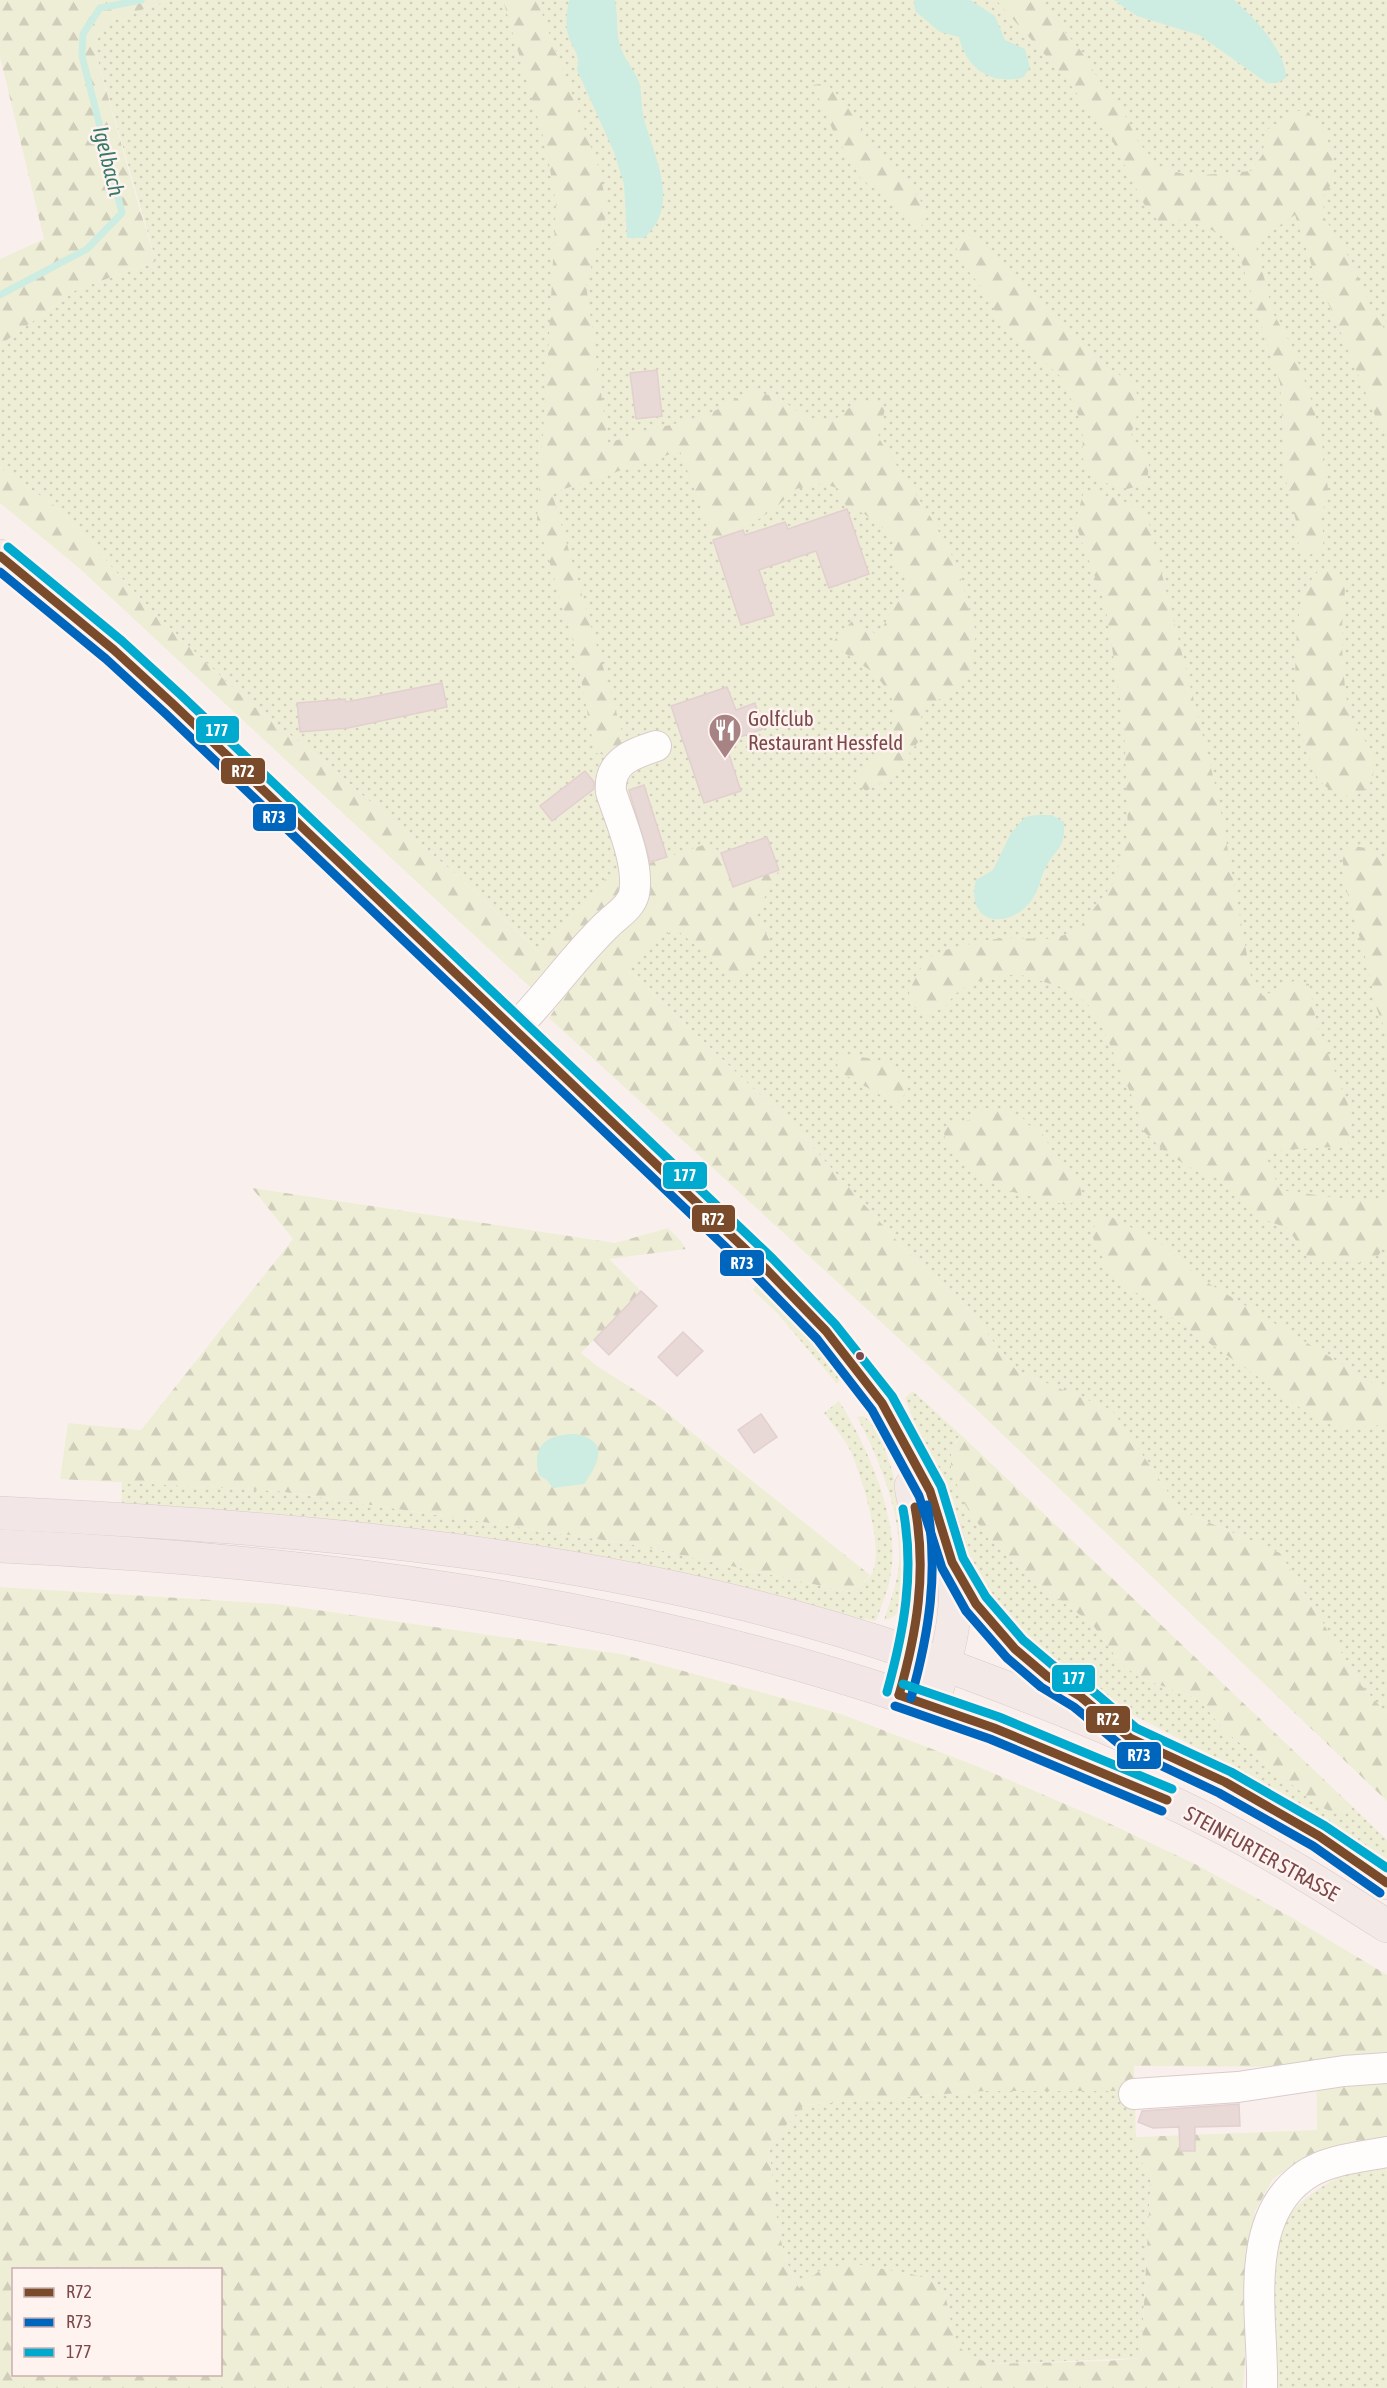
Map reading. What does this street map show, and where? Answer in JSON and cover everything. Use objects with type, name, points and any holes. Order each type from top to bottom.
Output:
[{"type":"highway","points":[[0,1513],[300,1534],[497,1557],[638,1580],[737,1602],[911,1653]]},
{"type":"highway","points":[[0,1546],[214,1559],[335,1572],[476,1593],[616,1619],[699,1639],[792,1662],[899,1695]]},
{"type":"main road","points":[[0,556],[106,644],[165,697],[802,1306],[826,1332],[893,1420],[930,1491],[945,1533],[954,1572],[954,1610],[945,1665],[932,1706]]},
{"type":"main road","points":[[899,1695],[911,1653],[920,1603],[922,1555],[906,1446]]},
{"type":"main road","points":[[952,1562],[976,1605],[1015,1649],[1048,1677],[1081,1697],[1130,1738]]},
{"type":"main road","name":"STEINFURTER STRASSE","points":[[911,1653],[992,1681],[1130,1738],[1225,1782],[1319,1836],[1387,1883]]},
{"type":"main road","name":"STEINFURTER STRASSE","points":[[899,1695],[1058,1753],[1167,1800],[1266,1851],[1387,1926]]},
{"type":"lane","points":[[513,1030],[553,987],[582,950],[631,901],[634,887],[633,866],[611,792],[611,779],[623,759],[656,746]]},
{"type":"lane","points":[[1134,2094],[1238,2087],[1344,2071],[1387,2068]]},
{"type":"lane","points":[[1262,2388],[1260,2281],[1262,2249],[1275,2209],[1287,2191],[1305,2175],[1332,2163],[1387,2152]]},
{"type":"green space","points":[[0,0],[169,0],[104,23],[94,47],[156,261],[76,290],[0,345],[0,259],[44,239],[0,57]]},
{"type":"green space","points":[[169,0],[1387,0],[1387,1714],[1361,1685],[1280,1553],[1180,1510],[1111,1410],[1017,1371],[968,1310],[908,1253],[796,1129],[627,969],[573,983],[452,871],[307,748],[247,701],[157,616],[55,506],[0,468],[0,345],[76,290],[156,261],[94,47],[104,23]]},
{"type":"green space","points":[[503,0],[537,0],[598,166],[608,210],[586,284],[608,443],[652,429],[692,420],[721,408],[750,390],[780,398],[804,417],[833,421],[853,405],[873,400],[885,409],[878,437],[930,516],[956,563],[976,632],[971,670],[951,692],[922,710],[919,741],[890,778],[866,791],[852,780],[877,756],[888,736],[896,710],[889,692],[874,673],[831,644],[852,621],[878,635],[909,582],[895,562],[892,535],[863,513],[847,509],[839,489],[823,483],[796,489],[775,508],[743,530],[713,540],[680,451],[552,493],[630,759],[595,753],[575,648],[537,520],[556,204],[546,146]]},
{"type":"green space","points":[[996,0],[1038,0],[1081,51],[1099,80],[1121,108],[1139,143],[1161,168],[1191,176],[1251,171],[1263,154],[1265,131],[1294,112],[1306,109],[1326,135],[1334,161],[1334,180],[1323,197],[1324,217],[1352,262],[1371,308],[1387,333],[1387,433],[1376,418],[1331,309],[1317,282],[1295,215],[1255,242],[1273,313],[1293,348],[1312,402],[1321,437],[1328,489],[1321,519],[1324,538],[1322,550],[1306,556],[1299,547],[1296,521],[1286,481],[1280,383],[1234,239],[1184,219],[1160,223],[1144,204],[1111,138],[1062,74]]},
{"type":"green space","points":[[826,83],[844,102],[872,145],[899,172],[926,208],[921,228],[895,203],[862,180],[834,133],[813,85]]},
{"type":"green space","points":[[968,235],[981,241],[997,262],[1083,349],[1135,386],[1140,406],[1131,434],[1149,464],[1147,484],[1127,489],[1102,482],[1087,470],[1082,456],[1083,437],[1079,417],[1061,377],[1001,323],[985,291],[964,266],[955,245]]},
{"type":"green space","points":[[0,468],[55,506],[157,616],[247,701],[307,748],[452,871],[538,951],[618,866],[638,867],[709,843],[721,853],[733,887],[779,870],[756,914],[772,945],[735,978],[677,930],[655,938],[627,969],[796,1129],[908,1253],[968,1310],[1017,1371],[1112,1410],[1180,1510],[1280,1553],[1361,1685],[1387,1714],[1387,1801],[978,1411],[549,1018],[571,985],[545,1001],[79,568],[0,503]]},
{"type":"green space","points":[[1084,491],[1120,499],[1147,515],[1218,796],[1251,977],[1263,996],[1296,980],[1309,984],[1317,1026],[1352,1115],[1348,1146],[1264,1151],[1280,1190],[1368,1202],[1387,1201],[1387,1237],[1379,1255],[1361,1263],[1335,1259],[1313,1264],[1287,1228],[1254,1216],[1225,1181],[1189,1167],[1164,1151],[1143,1131],[1138,1111],[1100,1021],[1086,1002],[1064,988],[1018,974],[988,978],[966,986],[954,995],[945,1007],[926,1015],[910,1004],[909,991],[925,960],[945,950],[983,941],[1003,938],[1051,939],[1077,931],[1114,882],[1128,832],[1124,723],[1105,604],[1075,523]]},
{"type":"green space","points":[[1320,570],[1337,574],[1344,583],[1342,647],[1349,712],[1369,747],[1374,761],[1371,780],[1366,789],[1352,796],[1335,792],[1317,778],[1302,736],[1298,715],[1296,662],[1300,609],[1308,586]]},
{"type":"green space","points":[[1354,846],[1371,849],[1387,869],[1387,1034],[1374,1002],[1371,979],[1346,888],[1342,855]]},
{"type":"green space","points":[[843,1056],[875,1060],[890,1065],[904,1073],[907,1092],[896,1104],[838,1071],[837,1060]]},
{"type":"green space","points":[[988,1108],[1008,1111],[1022,1117],[1027,1124],[1042,1133],[1053,1152],[1079,1180],[1082,1198],[1067,1205],[1013,1192],[985,1180],[947,1150],[943,1127],[969,1120],[972,1115]]},
{"type":"green space","points":[[252,1188],[615,1243],[668,1228],[686,1249],[609,1259],[641,1291],[581,1353],[597,1366],[655,1403],[870,1575],[862,1584],[849,1592],[636,1545],[278,1491],[60,1479],[68,1423],[141,1430],[293,1239]]},
{"type":"green space","points":[[1111,1217],[1159,1242],[1200,1278],[1373,1383],[1387,1387],[1387,1425],[1346,1427],[1328,1424],[1312,1417],[1277,1390],[1112,1276],[1091,1234],[1098,1219]]},
{"type":"green space","points":[[761,1285],[794,1319],[841,1375],[837,1384],[778,1314],[753,1290],[755,1286]]},
{"type":"green space","points":[[913,1391],[961,1435],[955,1443],[988,1538],[1039,1584],[1092,1624],[1119,1661],[1140,1678],[1194,1697],[1225,1731],[1319,1806],[1349,1810],[1353,1807],[1387,1840],[1387,1859],[1318,1814],[1240,1770],[1061,1676],[977,1587],[905,1398]]},
{"type":"green space","points":[[839,1401],[870,1460],[886,1506],[891,1529],[891,1572],[876,1621],[121,1505],[122,1482],[278,1491],[636,1545],[849,1592],[871,1575],[875,1564],[876,1549],[866,1495],[851,1452],[824,1413]]},
{"type":"green space","points":[[863,1416],[875,1428],[885,1450],[894,1477],[905,1540],[907,1570],[905,1594],[898,1613],[884,1620],[897,1577],[898,1532],[882,1472],[857,1417]]},
{"type":"green space","points":[[961,1435],[1353,1807],[1336,1812],[1319,1806],[1225,1731],[1194,1697],[1140,1678],[1119,1661],[1092,1624],[1039,1584],[988,1538],[964,1503],[951,1469],[951,1452]]},
{"type":"green space","points":[[0,1587],[276,1604],[621,1654],[841,1714],[979,1767],[1100,1819],[1197,1865],[1291,1917],[1387,1975],[1387,2137],[1330,2148],[1301,2159],[1273,2179],[1255,2211],[1243,2388],[0,2388]],"holes":[[[1134,2066],[1316,2067],[1317,2130],[1136,2137]],[[985,2091],[1134,2091],[1134,2151],[1151,2175],[1141,2358],[991,2364],[968,2355],[955,2343],[945,2293],[933,2280],[911,2274],[850,2263],[819,2271],[799,2288],[791,2272],[780,2237],[769,2145],[804,2105]]]},
{"type":"green space","points":[[985,2091],[1134,2091],[1134,2151],[1151,2175],[1141,2358],[991,2364],[968,2355],[955,2343],[945,2293],[819,2271],[799,2288],[791,2272],[780,2237],[769,2145],[804,2105]]},
{"type":"green space","points":[[1387,2158],[1387,2388],[1269,2388],[1273,2276],[1275,2253],[1283,2223],[1303,2201],[1330,2182]]},
{"type":"shaded area","points":[[569,0],[615,0],[620,45],[639,82],[643,114],[662,179],[662,210],[656,225],[644,238],[627,238],[624,184],[614,152],[577,70],[577,55],[567,30]]},
{"type":"shaded area","points":[[914,0],[970,0],[995,16],[1005,40],[1025,49],[1030,68],[1022,78],[1010,80],[981,72],[967,57],[959,37],[940,32],[915,11]]},
{"type":"shaded area","points":[[1114,0],[1234,0],[1251,16],[1275,46],[1285,68],[1286,78],[1277,83],[1267,83],[1199,35],[1137,16]]},
{"type":"shaded area","points":[[1052,815],[1064,822],[1060,848],[1046,867],[1036,893],[1022,911],[1011,917],[991,918],[983,914],[977,906],[974,895],[976,880],[993,870],[1011,833],[1025,817]]},
{"type":"shaded area","points":[[576,1434],[594,1442],[597,1447],[597,1461],[584,1484],[553,1488],[539,1475],[537,1456],[540,1448],[557,1436]]},
{"type":"building","points":[[657,370],[662,416],[636,419],[630,373]]},
{"type":"building","points":[[847,509],[869,574],[829,588],[816,551],[759,570],[774,615],[741,625],[713,540],[743,530],[745,535],[785,522],[788,529]]},
{"type":"building","points":[[442,683],[447,707],[348,728],[300,732],[297,703],[345,699],[346,702]]},
{"type":"building","points":[[727,687],[736,710],[755,703],[763,729],[725,742],[741,791],[704,803],[671,706]]},
{"type":"building","points":[[585,771],[594,782],[594,789],[552,821],[540,806]]},
{"type":"building","points":[[644,785],[667,857],[650,862],[629,790]]},
{"type":"building","points":[[767,837],[779,870],[733,887],[721,853]]},
{"type":"building","points":[[641,1291],[657,1306],[609,1355],[594,1340]]},
{"type":"building","points":[[683,1332],[703,1351],[677,1376],[658,1357]]},
{"type":"building","points":[[761,1414],[777,1437],[754,1453],[738,1430]]},
{"type":"building","points":[[1239,2104],[1240,2126],[1195,2127],[1195,2151],[1180,2151],[1179,2127],[1153,2128],[1138,2122],[1142,2111]]},
{"type":"waterway","name":"Igelbach","points":[[0,295],[87,249],[122,213],[82,56],[83,34],[100,8],[141,0]]},
{"type":"transit line","name":"177","points":[[8,547],[122,641],[182,696],[773,1259],[835,1324],[892,1396],[941,1486],[963,1558],[986,1597],[1023,1640],[1055,1667],[1088,1687],[1136,1728],[1231,1772],[1325,1826],[1387,1868]]},
{"type":"transit line","name":"R72","points":[[0,556],[114,650],[174,705],[765,1268],[826,1331],[882,1403],[930,1491],[952,1562],[976,1604],[1015,1649],[1048,1677],[1081,1697],[1130,1738],[1225,1782],[1319,1836],[1387,1883]]},
{"type":"transit line","name":"R73","points":[[0,572],[106,659],[166,714],[757,1277],[817,1339],[872,1410],[919,1496],[942,1568],[966,1611],[1007,1658],[1041,1687],[1074,1707],[1124,1748],[1219,1793],[1313,1846],[1380,1893]]},
{"type":"transit line","name":"R73","points":[[911,1698],[923,1650],[932,1578],[927,1505]]},
{"type":"transit line","name":"R72","points":[[899,1695],[911,1648],[918,1602],[920,1555],[915,1507]]},
{"type":"transit line","name":"177","points":[[887,1692],[903,1624],[908,1579],[903,1509]]},
{"type":"transit line","name":"177","points":[[903,1684],[999,1717],[1172,1789]]},
{"type":"transit line","name":"R72","points":[[899,1695],[994,1728],[1167,1800]]},
{"type":"transit line","name":"R73","points":[[895,1706],[990,1739],[1162,1811]]},
{"type":"place","name":"Golfclub Restaurant Hessfeld","points":[[725,759]]}]
